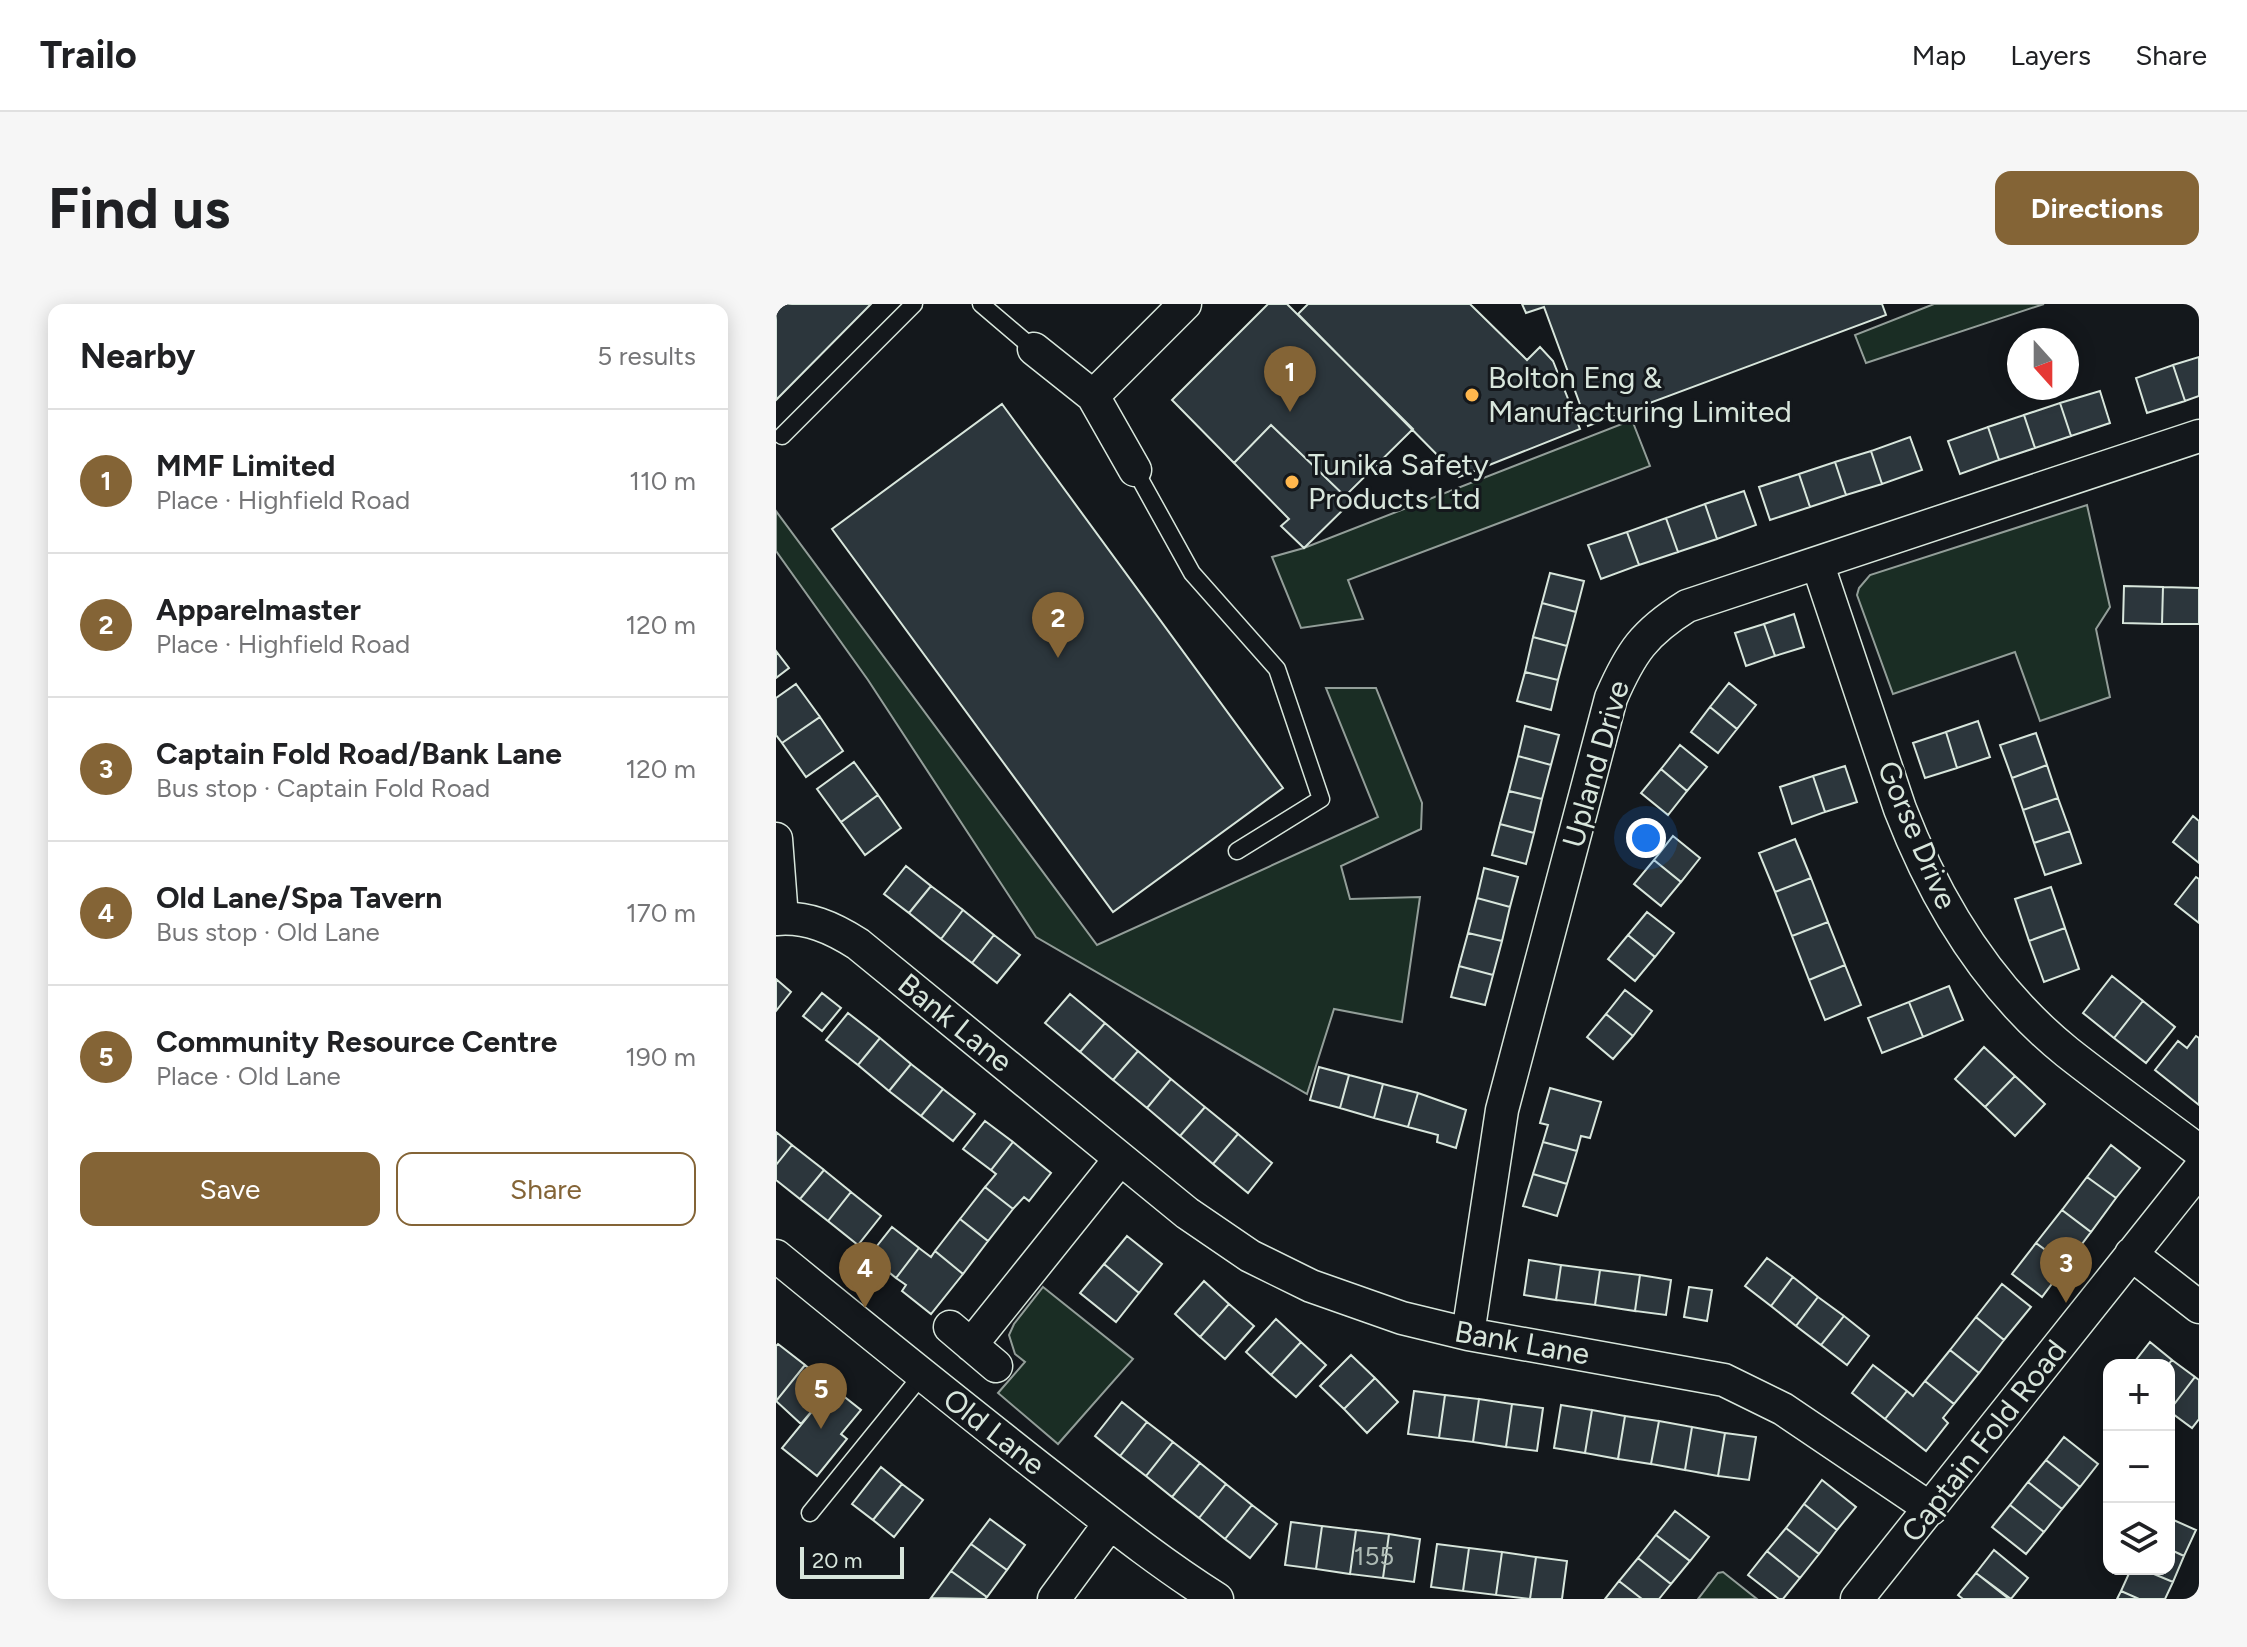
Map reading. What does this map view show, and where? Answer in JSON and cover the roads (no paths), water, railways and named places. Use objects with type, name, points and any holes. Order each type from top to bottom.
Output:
[{"type":"street","points":[[1093,396],[1185,304]]},
{"type":"street","points":[[1034,349],[1093,396],[1135,470]]},
{"type":"street","name":"Upland Drive","points":[[1468,1334],[1502,1110],[1611,698],[1638,646],[1658,624],[1687,606],[2199,436]]},
{"type":"street","name":"Gorse Drive","points":[[1818,565],[1913,843],[1945,907],[1970,946],[2023,1010],[2066,1051],[2199,1151]]},
{"type":"street","points":[[776,839],[779,918]]},
{"type":"street","name":"Bank Lane","points":[[779,918],[833,928],[858,944],[1187,1213],[1250,1256],[1361,1306],[1468,1334],[1724,1380],[1783,1409],[1931,1509]]},
{"type":"street","points":[[996,1366],[960,1336],[1120,1159]]},
{"type":"street","name":"Captain Fold Road","points":[[1857,1599],[2199,1170]]},
{"type":"street","points":[[2131,1254],[2199,1307]]},
{"type":"street","name":"Old Lane","points":[[776,1256],[1110,1523],[1181,1577],[1217,1599]]},
{"type":"street","points":[[1054,1599],[1110,1523]]},
{"type":"lane","points":[[782,436],[914,304]]},
{"type":"lane","points":[[981,304],[1034,349]]},
{"type":"lane","points":[[1135,470],[1192,573],[1277,669],[1321,799],[1237,851]]},
{"type":"lane","points":[[810,1513],[922,1375]]},
{"type":"place","name":"Bolton Eng & Manufacturing Limited","points":[[1472,395]]},
{"type":"place","name":"MMF Limited","points":[[1290,412]]},
{"type":"place","name":"Tunika Safety Products Ltd","points":[[1292,482]]},
{"type":"place","name":"Apparelmaster","points":[[1058,658]]},
{"type":"place","name":"Captain Fold Road/Bank Lane","points":[[2066,1303]]},
{"type":"place","name":"Old Lane/Spa Tavern","points":[[865,1308]]},
{"type":"place","name":"Community Resource Centre","points":[[821,1429]]}]
